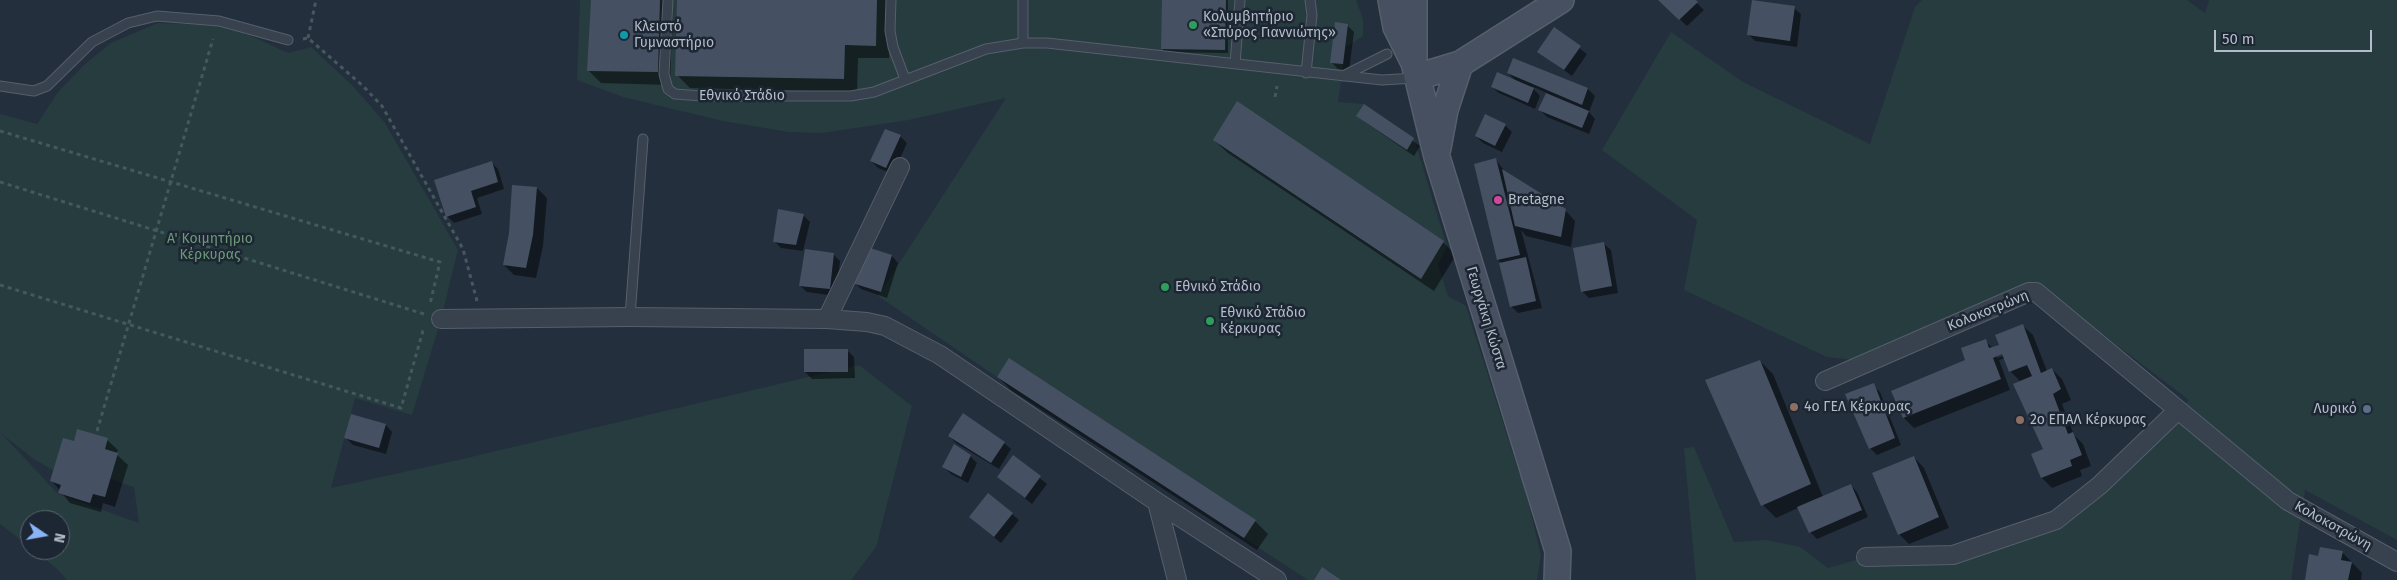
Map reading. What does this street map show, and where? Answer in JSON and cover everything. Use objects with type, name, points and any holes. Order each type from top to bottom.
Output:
[{"type":"main road","points":[[1379,0],[1396,27]]},
{"type":"main road","name":"Γεωργάκη Κώστα","points":[[1391,0],[1396,27],[1416,70],[1437,158],[1558,551],[1561,577]]},
{"type":"main road","name":"Γεωργάκη Κώστα","points":[[1414,0],[1416,70]]},
{"type":"main road","points":[[1416,70],[1460,64],[1560,0]]},
{"type":"main road","points":[[1437,158],[1440,130],[1460,64]]},
{"type":"street","points":[[827,319],[900,167]]},
{"type":"street","name":"Κολοκοτρώνη","points":[[1825,381],[2029,292],[2036,292],[2288,501],[2397,562]]},
{"type":"street","points":[[434,317],[827,319],[867,322],[885,326],[920,343],[1277,580]]},
{"type":"street","points":[[1866,557],[1953,555],[2056,520],[2100,485],[2178,410]]},
{"type":"street","points":[[1157,502],[1178,580]]},
{"type":"lane","name":"Εθνικό Στάδιο","points":[[668,0],[664,74],[668,89],[675,94],[702,96],[851,96],[874,92],[986,49],[1023,43],[1047,43],[1382,80],[1416,70]]},
{"type":"lane","points":[[891,0],[890,30],[893,47],[905,79]]},
{"type":"lane","points":[[1023,0],[1023,43]]},
{"type":"lane","points":[[1235,64],[1240,0]]},
{"type":"lane","points":[[1306,73],[1312,15],[1310,0]]},
{"type":"lane","points":[[0,86],[34,91],[47,86],[92,42],[128,23],[157,16],[219,21],[288,40]]},
{"type":"lane","points":[[1342,76],[1387,54]]},
{"type":"lane","points":[[630,317],[643,139]]},
{"type":"path","points":[[308,38],[316,0]]},
{"type":"path","points":[[288,40],[308,38],[363,86],[382,106],[463,249],[481,318]]},
{"type":"path","points":[[98,431],[213,39]]},
{"type":"path","points":[[1275,97],[1277,86]]},
{"type":"path","points":[[0,132],[440,262],[434,317],[401,408],[0,285]]},
{"type":"path","points":[[0,182],[434,317]]},
{"type":"green space","name":"Εθνικό Στάδιο","points":[[580,0],[1356,0],[1363,19],[1363,36],[1346,47],[1338,102],[1364,104],[1414,138],[1447,247],[1438,264],[1448,296],[1466,306],[1519,473],[1521,473],[1541,555],[1537,580],[1308,580],[997,377],[878,296],[1006,98],[909,120],[822,133],[789,132],[723,121],[623,97],[577,80]]},
{"type":"green space","points":[[1922,0],[2187,0],[2205,13],[2209,0],[2397,0],[2397,540],[2305,490],[2291,580],[1696,580],[1684,448],[1694,447],[1734,542],[1767,540],[1800,547],[1828,568],[1866,557],[1953,555],[2056,520],[2167,425],[2189,400],[2035,283],[1863,361],[1827,357],[1684,290],[1697,220],[1602,150],[1671,32],[1743,82],[1870,144],[1915,7]]},
{"type":"green space","name":"Α' Κοιμητήριο Κέρκυρας","points":[[158,23],[213,25],[251,36],[288,53],[311,47],[352,85],[385,123],[458,250],[441,319],[412,415],[355,398],[331,488],[454,461],[859,365],[912,406],[876,547],[851,580],[67,580],[46,560],[70,560],[70,510],[20,510],[20,539],[0,524],[0,114],[37,124],[58,92],[84,65],[111,43]],"holes":[[[2,434],[35,460],[53,470],[110,479],[134,487],[139,523],[58,494]]]},
{"type":"building","name":"Κλειστό Γυμναστήριο","points":[[591,0],[660,0],[658,72],[587,71]]},
{"type":"building","points":[[677,0],[877,0],[876,46],[845,45],[844,79],[675,76]]},
{"type":"building","name":"Κολυμβητήριο «Σπύρος Γιαννιώτης»","points":[[1162,0],[1226,0],[1225,50],[1161,49]]},
{"type":"building","points":[[1658,0],[1696,0],[1698,2],[1679,20]]},
{"type":"building","points":[[1752,0],[1795,6],[1790,41],[1747,35]]},
{"type":"building","points":[[1335,22],[1348,24],[1343,64],[1330,63]]},
{"type":"building","points":[[1554,27],[1581,46],[1564,70],[1537,52]]},
{"type":"building","points":[[1513,58],[1588,88],[1582,105],[1507,73]]},
{"type":"building","points":[[1497,72],[1534,88],[1528,103],[1491,87]]},
{"type":"building","points":[[1546,93],[1589,111],[1582,128],[1538,110]]},
{"type":"building","points":[[1237,101],[1444,241],[1421,279],[1213,140]]},
{"type":"building","points":[[1364,104],[1414,138],[1407,150],[1356,116]]},
{"type":"building","points":[[1485,114],[1506,124],[1495,146],[1475,136]]},
{"type":"building","points":[[885,129],[901,135],[886,168],[870,161]]},
{"type":"building","points":[[1496,158],[1520,255],[1497,260],[1474,164]]},
{"type":"building","points":[[492,161],[498,182],[471,191],[476,207],[446,217],[434,180]]},
{"type":"building","points":[[1502,169],[1566,209],[1561,237],[1515,226]]},
{"type":"building","points":[[512,185],[537,187],[533,235],[526,268],[503,265],[509,233]]},
{"type":"building","points":[[778,209],[804,214],[796,245],[773,242]]},
{"type":"building","points":[[1604,242],[1612,286],[1581,292],[1573,248]]},
{"type":"building","points":[[864,246],[892,255],[881,292],[852,283]]},
{"type":"building","points":[[805,249],[834,253],[830,289],[799,286]]},
{"type":"building","points":[[1526,257],[1536,301],[1510,307],[1499,263]]},
{"type":"building","points":[[2023,324],[2041,373],[2052,368],[2061,389],[2053,394],[2068,434],[2073,432],[2082,455],[2070,460],[2072,466],[2041,478],[2031,454],[2043,449],[2013,384],[2032,376],[2027,365],[2009,372],[2002,354],[1993,358],[2001,379],[1903,418],[1891,391],[1965,360],[1961,348],[1986,339],[1989,348],[1999,345],[1995,335]]},
{"type":"building","points":[[804,349],[848,349],[848,372],[804,372]]},
{"type":"building","points":[[1009,358],[1256,520],[1244,538],[997,377]]},
{"type":"building","points":[[1760,360],[1811,484],[1761,506],[1705,380]]},
{"type":"building","points":[[1874,383],[1895,438],[1869,449],[1845,394]]},
{"type":"building","points":[[963,413],[1005,442],[991,463],[948,436]]},
{"type":"building","points":[[351,414],[386,424],[379,448],[344,438]]},
{"type":"building","points":[[77,429],[108,438],[105,449],[118,453],[105,497],[93,494],[90,503],[58,493],[61,485],[50,481],[63,438],[74,441]]},
{"type":"building","points":[[954,444],[971,455],[961,477],[942,467]]},
{"type":"building","points":[[1013,455],[1041,476],[1025,498],[997,477]]},
{"type":"building","points":[[1914,456],[1939,517],[1898,535],[1872,473]]},
{"type":"building","points":[[1851,484],[1862,510],[1809,533],[1797,507]]},
{"type":"building","points":[[988,493],[1013,513],[994,537],[969,517]]},
{"type":"building","points":[[2320,547],[2343,551],[2341,560],[2352,562],[2348,580],[2305,580],[2309,554],[2318,556]]},
{"type":"building","points":[[1322,567],[1341,580],[1314,580]]},
{"type":"place","name":"Κολυμβητήριο «Σπύρος Γιαννιώτης»","points":[[1193,25]]},
{"type":"place","name":"Κλειστό Γυμναστήριο","points":[[624,35]]},
{"type":"place","name":"Bretagne","points":[[1498,200]]},
{"type":"place","name":"Εθνικό Στάδιο","points":[[1165,287]]},
{"type":"place","name":"Εθνικό Στάδιο Κέρκυρας","points":[[1210,321]]},
{"type":"place","name":"4ο ΓΕΛ Κέρκυρας","points":[[1794,407]]},
{"type":"place","name":"Λυρικό","points":[[2367,409]]},
{"type":"place","name":"2ο ΕΠΑΛ Κέρκυρας","points":[[2020,420]]}]
